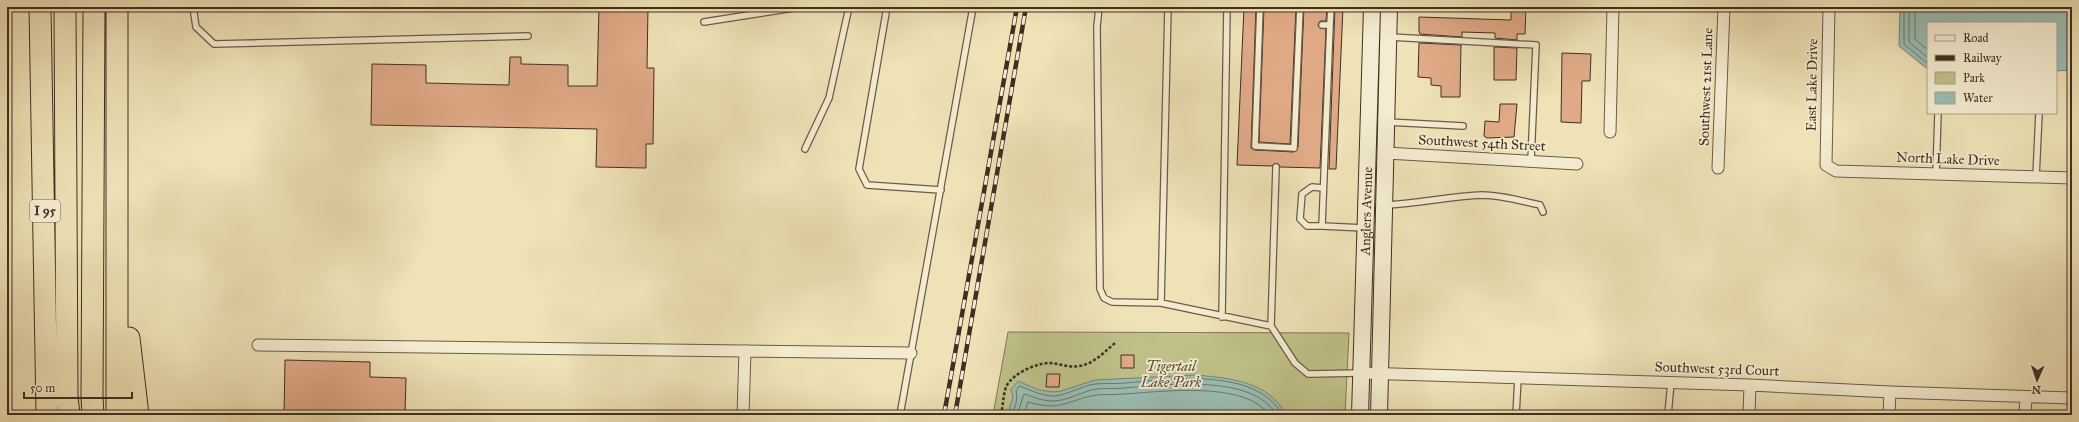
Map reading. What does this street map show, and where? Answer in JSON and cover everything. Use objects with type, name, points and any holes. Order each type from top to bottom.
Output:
[{"type":"highway","name":"I 95","points":[[40,7],[47,415]]},
{"type":"highway","points":[[65,7],[67,396],[69,415]]},
{"type":"highway","points":[[93,415],[94,7]]},
{"type":"highway","points":[[117,7],[117,415]]},
{"type":"highway","points":[[118,250],[138,415]]},
{"type":"street","name":"Anglers Avenue","points":[[1360,415],[1372,7]]},
{"type":"street","name":"Anglers Avenue","points":[[1379,415],[1390,7]]},
{"type":"street","points":[[1610,132],[1613,7]]},
{"type":"street","name":"Southwest 21st Lane","points":[[1718,168],[1724,7]]},
{"type":"street","name":"East Lake Drive","points":[[1826,165],[1829,7]]},
{"type":"street","name":"Southwest 54th Street","points":[[1386,153],[1531,160],[1577,164]]},
{"type":"street","name":"North Lake Drive","points":[[1826,165],[1836,171],[2072,178]]},
{"type":"street","points":[[258,346],[911,353]]},
{"type":"street","points":[[743,415],[745,351]]},
{"type":"street","name":"Southwest 53rd Court","points":[[1361,374],[1671,382],[2026,398],[2072,398]]},
{"type":"street","points":[[1749,415],[1750,385]]},
{"type":"street","points":[[1889,415],[1890,392]]},
{"type":"street","points":[[2026,398],[2026,415]]},
{"type":"lane","points":[[193,7],[196,27],[214,44],[528,36]]},
{"type":"lane","points":[[704,22],[800,7]]},
{"type":"lane","points":[[805,149],[829,98],[849,7]]},
{"type":"lane","points":[[887,7],[859,169],[868,185],[940,190]]},
{"type":"lane","points":[[900,415],[973,7]]},
{"type":"lane","points":[[1099,7],[1097,27],[1100,289],[1104,298],[1112,302],[1162,304],[1271,326]]},
{"type":"lane","points":[[1162,304],[1168,7]]},
{"type":"lane","points":[[1222,317],[1227,7]]},
{"type":"lane","points":[[1260,7],[1255,146],[1294,148],[1300,7]]},
{"type":"lane","points":[[1322,226],[1331,7]]},
{"type":"lane","points":[[1322,25],[1330,25]]},
{"type":"lane","points":[[1388,37],[1536,45],[1531,160]]},
{"type":"lane","points":[[1936,174],[1938,114]]},
{"type":"lane","points":[[2036,177],[2039,114]]},
{"type":"lane","points":[[1386,122],[1463,126]]},
{"type":"lane","points":[[1276,167],[1271,326],[1296,363],[1308,374],[1361,374]]},
{"type":"lane","points":[[1323,188],[1312,187],[1302,194],[1300,218],[1307,226],[1366,228]]},
{"type":"lane","points":[[1384,205],[1407,204],[1483,195],[1503,196],[1540,205],[1543,212]]},
{"type":"lane","points":[[1516,415],[1518,378]]},
{"type":"lane","points":[[1668,415],[1671,382]]},
{"type":"path","points":[[1001,415],[1007,386],[1015,377],[1028,369],[1047,363],[1072,366],[1085,364],[1099,357],[1115,343]]},
{"type":"green space","name":"Tigertail Lake Park","points":[[1008,332],[1349,333],[1345,415],[993,415]]},
{"type":"water","points":[[1900,7],[2072,7],[2072,70],[2057,71],[2057,22],[1927,22],[1927,68],[1899,46]]},
{"type":"water","points":[[1195,375],[1234,380],[1259,388],[1279,404],[1286,415],[1006,415],[1013,397],[1011,390],[1018,381],[1039,390],[1053,392],[1061,391],[1095,380]]},
{"type":"building","points":[[599,7],[648,7],[647,68],[654,68],[653,144],[646,144],[646,168],[596,167],[597,129],[371,125],[372,64],[426,65],[426,83],[509,85],[510,57],[521,57],[521,64],[568,65],[568,86],[597,86]]},
{"type":"building","points":[[1244,7],[1256,7],[1251,148],[1255,150],[1294,152],[1298,148],[1304,7],[1327,7],[1326,21],[1320,21],[1318,25],[1320,28],[1326,29],[1320,168],[1280,167],[1277,163],[1272,166],[1237,165]]},
{"type":"building","points":[[1264,7],[1296,7],[1290,144],[1259,142]]},
{"type":"building","points":[[1335,7],[1343,7],[1336,169],[1329,169]]},
{"type":"building","points":[[1511,7],[1526,7],[1525,34],[1517,34],[1517,40],[1495,38],[1495,33],[1462,32],[1462,37],[1420,34],[1419,31],[1419,17],[1511,20]]},
{"type":"building","points":[[1419,43],[1461,45],[1460,97],[1441,97],[1441,86],[1431,85],[1431,78],[1418,77]]},
{"type":"building","points":[[1494,47],[1517,48],[1516,80],[1494,80]]},
{"type":"building","points":[[1562,53],[1591,54],[1590,81],[1582,81],[1581,123],[1561,122]]},
{"type":"building","points":[[1500,104],[1517,104],[1514,137],[1487,138],[1484,136],[1485,121],[1499,122]]},
{"type":"building","points":[[1121,355],[1134,355],[1134,368],[1121,368]]},
{"type":"building","points":[[285,360],[370,362],[370,377],[406,378],[405,415],[284,415]]},
{"type":"building","points":[[1047,374],[1060,374],[1059,387],[1046,387]]},
{"type":"railway","points":[[944,415],[1017,7]]},
{"type":"railway","points":[[955,415],[1026,7]]}]
